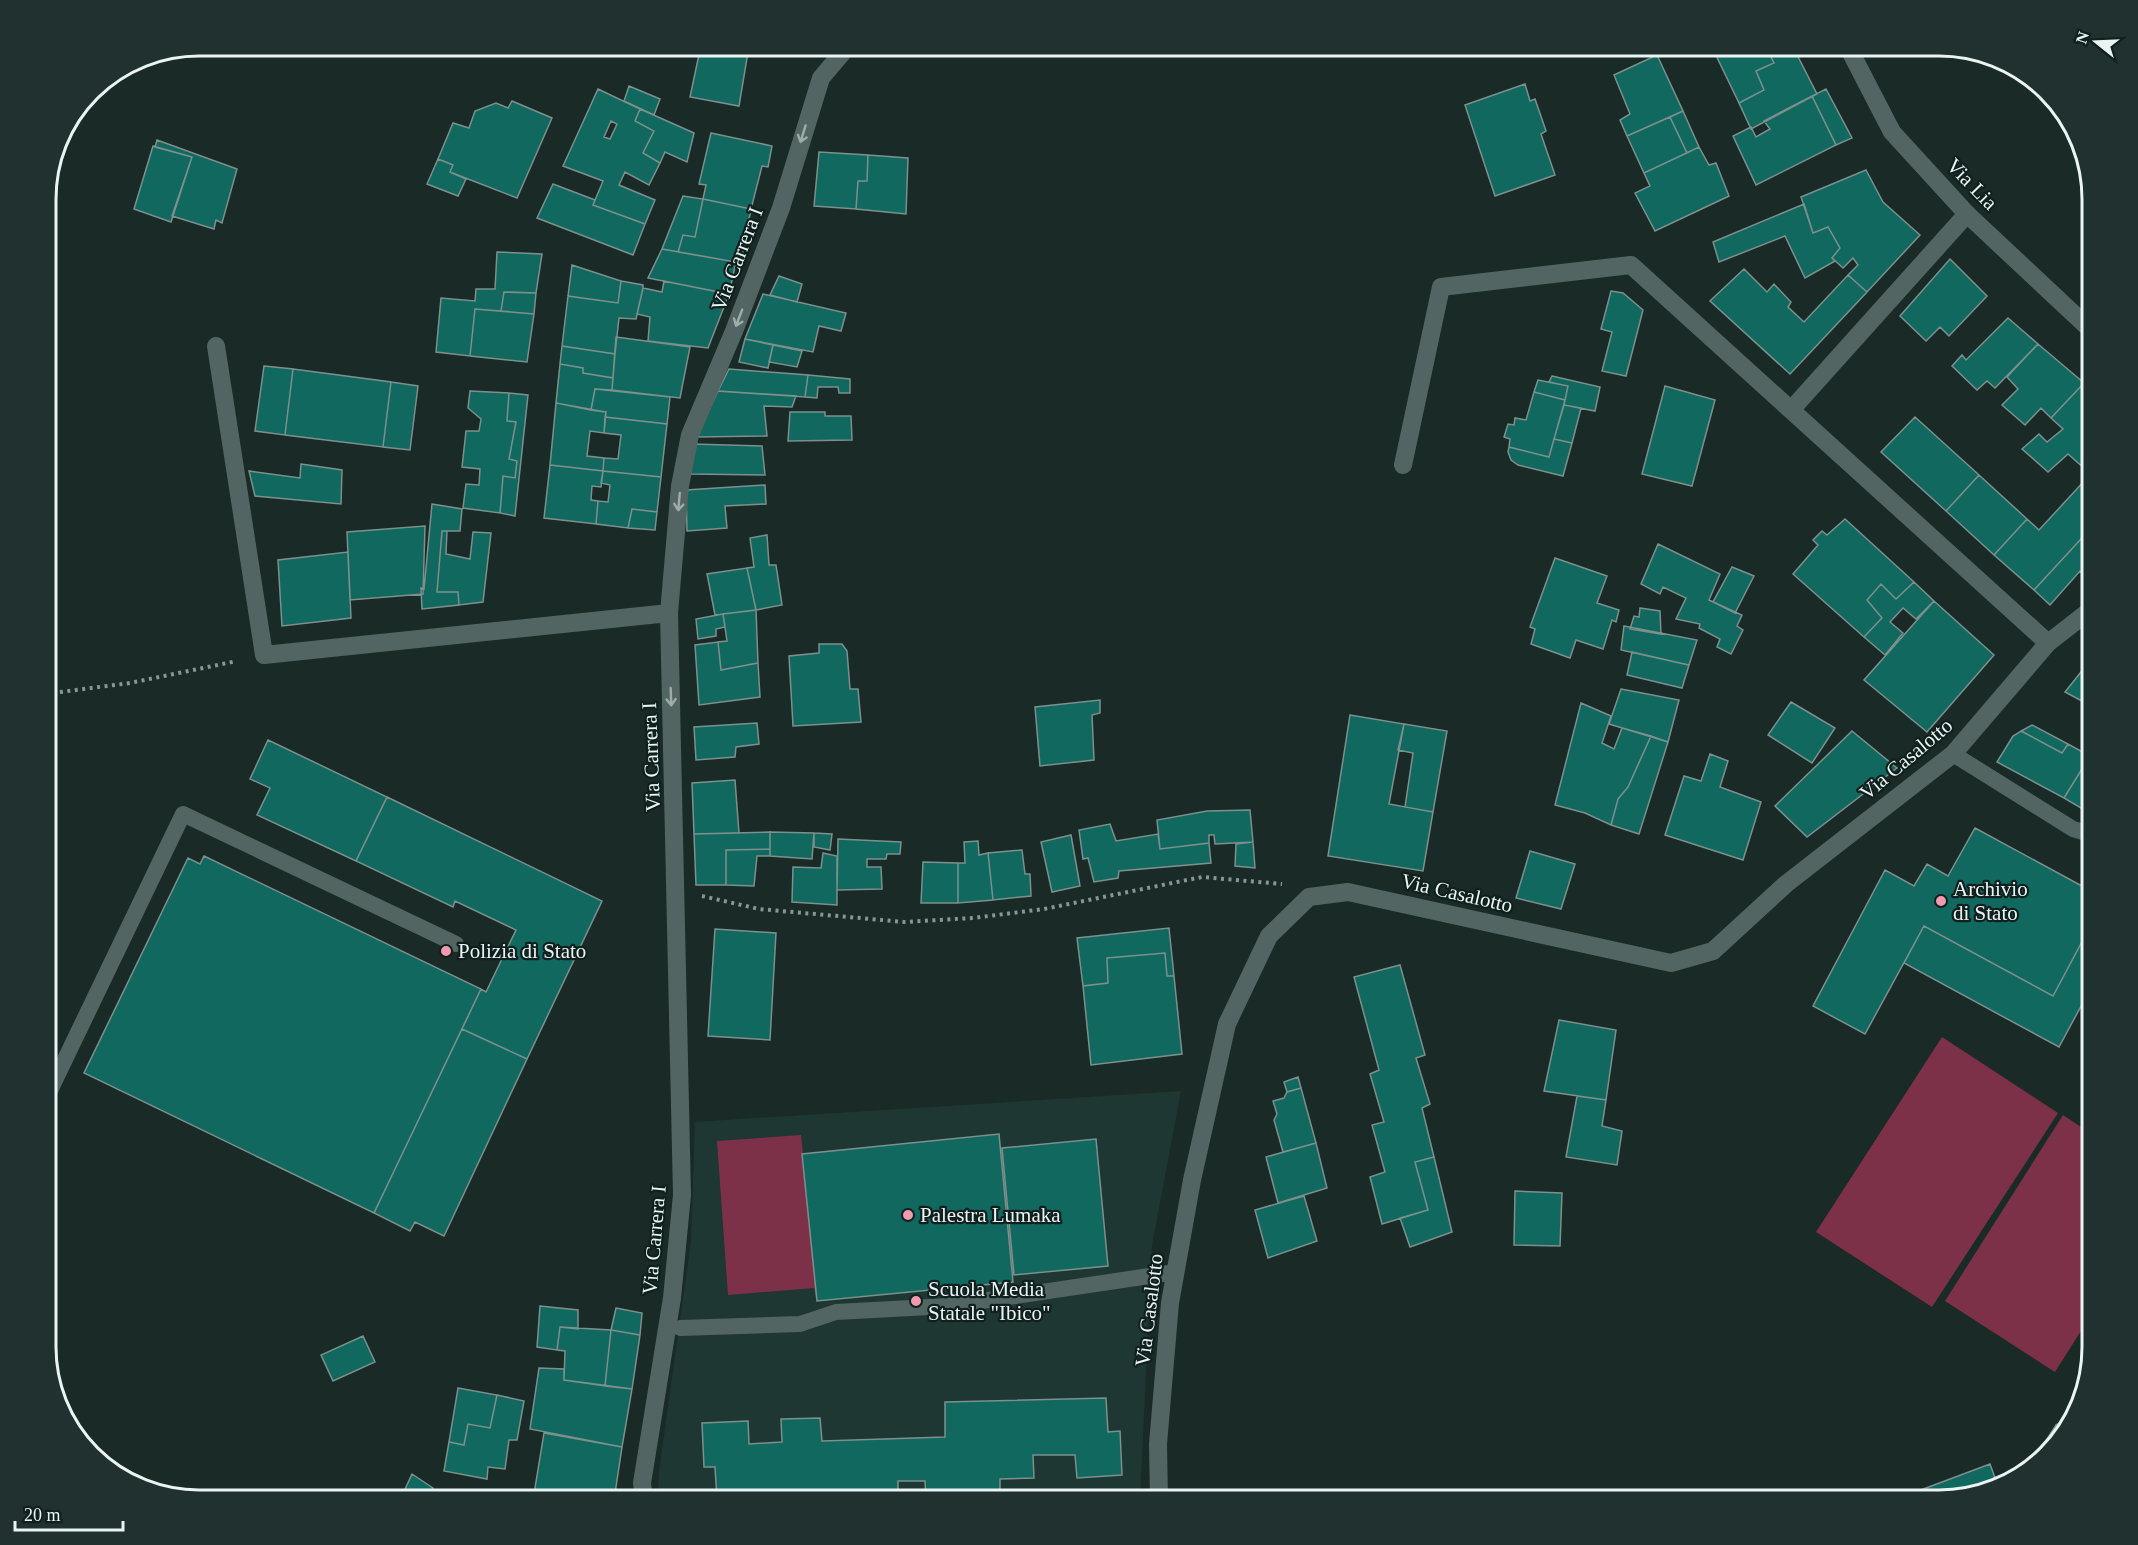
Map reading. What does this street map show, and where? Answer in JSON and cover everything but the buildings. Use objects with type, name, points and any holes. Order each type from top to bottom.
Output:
[{"type":"street","name":"Via Carrera I","points":[[643,1490],[642,1483],[672,1298],[682,1195],[669,613],[680,486],[690,435],[734,331],[780,208],[821,78],[840,56]]},
{"type":"street","name":"Via Lia","points":[[1853,56],[1892,132],[1967,214],[2082,322]]},
{"type":"street","points":[[1791,410],[1967,214]]},
{"type":"street","points":[[1402,465],[1441,287],[1631,265],[2048,643]]},
{"type":"street","points":[[216,346],[264,655],[669,613]]},
{"type":"street","name":"Via Casalotto","points":[[1159,1490],[1158,1444],[1170,1303],[1192,1180],[1227,1024],[1269,936],[1310,897],[1348,892],[1671,963],[1713,951],[1786,884],[1953,754],[2048,643],[2082,617]]},
{"type":"lane","points":[[1953,754],[2073,829],[2082,832]]},
{"type":"lane","points":[[56,1078],[183,814],[456,945]]},
{"type":"lane","points":[[680,1328],[800,1324],[836,1312],[948,1306],[1176,1272]]},
{"type":"path","points":[[56,693],[130,683],[264,655]]},
{"type":"path","points":[[677,892],[725,899],[759,909],[904,922],[973,918],[1044,909],[1202,877],[1288,884],[1310,897]]},
{"type":"shaded area","points":[[1942,1037],[2058,1113],[1932,1307],[1816,1232]]},
{"type":"shaded area","name":"Scuola Media Statale \"Ibico\"","points":[[1181,1091],[1152,1245],[1140,1490],[658,1490],[691,1241],[695,1122]]},
{"type":"shaded area","points":[[2063,1115],[2082,1128],[2082,1329],[2055,1372],[1945,1301]]},
{"type":"shaded area","name":"Palestra Lumaka","points":[[999,1134],[1013,1282],[817,1301],[814,1288],[728,1295],[717,1141],[801,1135],[803,1154]]},
{"type":"place","name":"Archivio di Stato","points":[[1941,901]]},
{"type":"place","name":"Polizia di Stato","points":[[446,951]]},
{"type":"place","name":"Palestra Lumaka","points":[[908,1215]]},
{"type":"place","name":"Scuola Media Statale \"Ibico\"","points":[[916,1301]]}]
